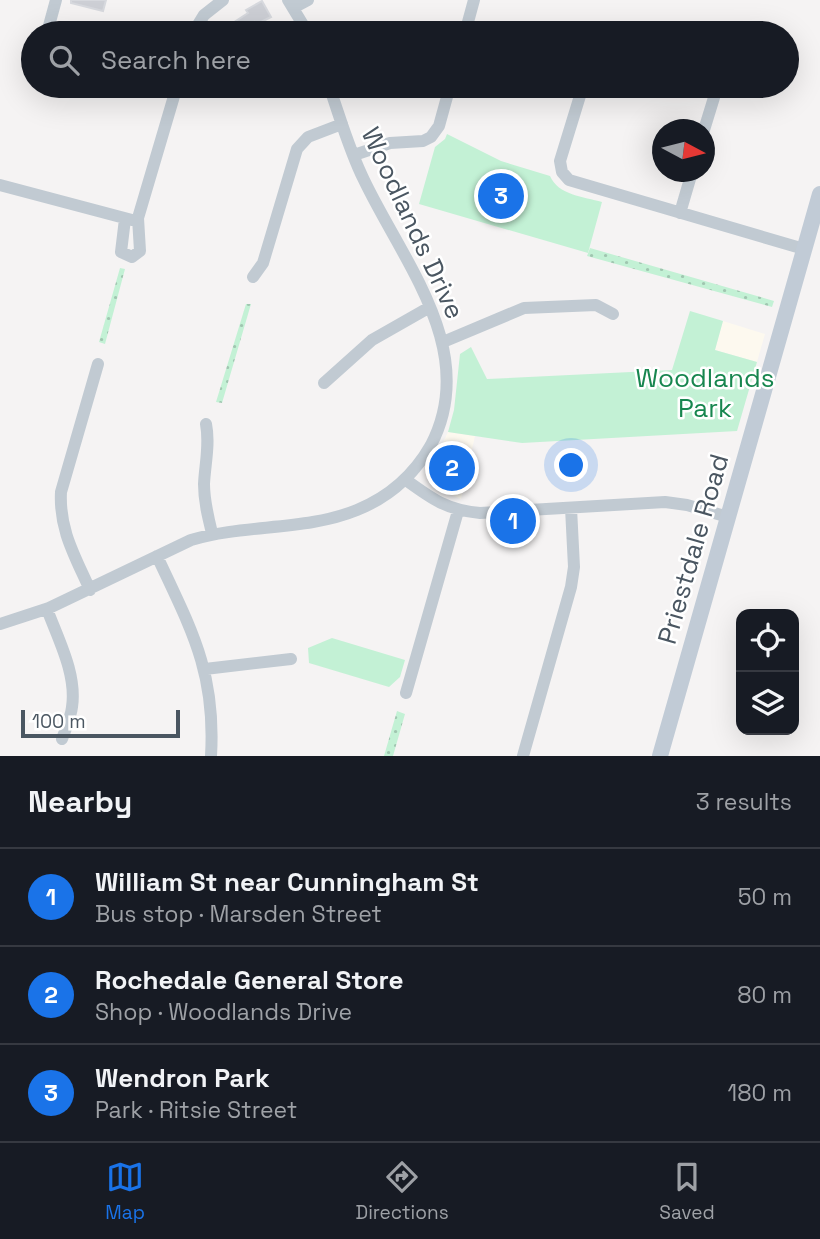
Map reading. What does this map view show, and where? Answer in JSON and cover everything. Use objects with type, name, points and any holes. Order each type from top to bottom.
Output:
[{"type":"street","points":[[50,21],[56,0]]},
{"type":"street","points":[[200,21],[223,0]]},
{"type":"street","points":[[301,21],[291,4],[308,0]]},
{"type":"street","points":[[468,21],[474,0]]},
{"type":"street","points":[[0,185],[131,218],[173,98]]},
{"type":"street","name":"Woodlands Drive","points":[[0,624],[47,609],[191,540],[212,533],[343,515],[385,496],[405,480],[424,457],[436,435],[447,389],[443,342],[430,307],[363,180],[333,98]]},
{"type":"street","points":[[354,155],[390,143],[422,141],[432,137],[439,126],[447,98]]},
{"type":"street","points":[[579,98],[560,161],[562,173],[569,180],[804,249]]},
{"type":"street","points":[[708,119],[714,98]]},
{"type":"street","points":[[253,278],[263,263],[297,149],[308,136],[342,124]]},
{"type":"street","points":[[680,213],[689,182]]},
{"type":"street","name":"Priestdale Road","points":[[660,756],[820,194]]},
{"type":"street","points":[[443,342],[524,308],[596,305],[613,314]]},
{"type":"street","points":[[324,383],[372,340],[430,307]]},
{"type":"street","points":[[90,590],[62,526],[60,512],[61,492],[98,364]]},
{"type":"street","points":[[205,424],[208,437],[205,506],[212,533]]},
{"type":"street","points":[[405,480],[442,505],[458,511],[480,513],[665,502],[687,505],[728,517]]},
{"type":"street","points":[[523,756],[571,587],[574,567],[571,508]]},
{"type":"street","points":[[406,693],[458,511]]},
{"type":"street","points":[[157,556],[196,638],[205,668],[211,702],[211,756]]},
{"type":"street","points":[[47,609],[71,675],[74,691],[72,709],[62,739]]},
{"type":"street","points":[[205,668],[291,659]]},
{"type":"shaded area","points":[[723,321],[765,334],[757,362],[715,350]]},
{"type":"shaded area","points":[[448,432],[475,436],[461,499],[430,480],[429,472]]},
{"type":"green space","points":[[447,134],[501,161],[550,176],[565,191],[602,202],[588,253],[419,204],[435,147]]},
{"type":"green space","points":[[590,248],[774,301],[772,307],[587,256]]},
{"type":"green space","points":[[120,268],[125,269],[105,344],[99,342]]},
{"type":"green space","points":[[246,304],[251,304],[222,403],[216,402]]},
{"type":"green space","name":"Woodlands Park","points":[[690,311],[723,321],[715,350],[757,362],[737,431],[522,443],[448,432],[454,410],[460,354],[471,347],[487,379],[672,370]]},
{"type":"green space","points":[[332,638],[405,660],[400,677],[389,687],[309,663],[308,648]]},
{"type":"green space","points":[[397,711],[405,714],[393,756],[384,756]]},
{"type":"building","points":[[71,0],[106,0],[103,11],[71,3]]},
{"type":"building","points":[[262,1],[271,17],[263,21],[236,21],[248,13],[246,10]]},
{"type":"building","points":[[444,453],[465,457],[460,482],[440,478]]},
{"type":"place","name":"Wendron Park","points":[[501,196]]},
{"type":"place","name":"Rochedale General Store","points":[[452,468]]},
{"type":"place","name":"William St near Cunningham St","points":[[513,521]]}]
